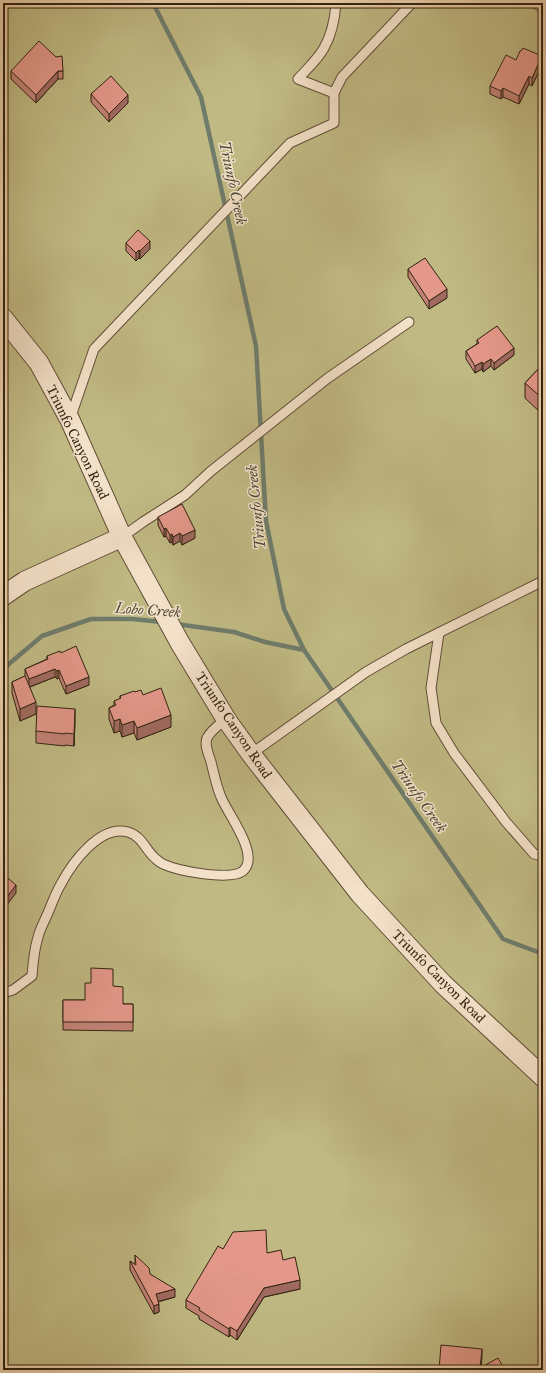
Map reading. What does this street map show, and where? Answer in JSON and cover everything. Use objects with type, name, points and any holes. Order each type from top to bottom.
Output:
[{"type":"street","name":"Triunfo Canyon Road","points":[[3,318],[39,363],[70,420],[122,537],[153,591],[180,643],[226,719],[251,754],[360,894],[443,984],[543,1077]]},
{"type":"street","points":[[3,596],[25,581],[122,537]]},
{"type":"lane","points":[[334,94],[298,79],[324,48],[331,32],[336,3]]},
{"type":"lane","points":[[70,420],[94,349],[290,143],[334,123],[334,94],[342,77],[412,3]]},
{"type":"lane","points":[[536,3],[543,8]]},
{"type":"lane","points":[[122,537],[185,495],[211,471],[328,378],[408,322]]},
{"type":"lane","points":[[251,754],[366,672],[406,649],[543,581]]},
{"type":"lane","points":[[439,633],[431,688],[436,723],[454,753],[506,822],[534,854],[543,856]]},
{"type":"lane","points":[[3,993],[13,990],[32,976],[33,954],[38,936],[61,883],[81,855],[100,836],[116,832],[128,832],[142,841],[154,858],[163,864],[176,868],[209,875],[232,876],[242,871],[247,864],[249,855],[243,840],[221,798],[207,749],[207,739],[213,730],[226,719]]},
{"type":"shaded area","points":[[3,3],[543,3],[543,1370],[3,1370]]},
{"type":"building","points":[[39,41],[56,57],[62,56],[63,71],[58,71],[36,95],[11,71]]},
{"type":"building","points":[[523,48],[542,56],[532,78],[529,76],[519,96],[503,88],[501,91],[490,86],[506,55],[516,60]]},
{"type":"building","points":[[111,76],[128,95],[109,114],[91,94]]},
{"type":"building","points":[[138,230],[150,241],[136,253],[126,243]]},
{"type":"building","points":[[425,258],[447,289],[429,301],[408,269]]},
{"type":"building","points":[[497,326],[514,348],[494,363],[491,359],[483,364],[482,362],[475,366],[466,351],[479,343],[477,340]]},
{"type":"building","points":[[543,364],[543,399],[525,383]]},
{"type":"building","points":[[182,504],[195,530],[182,536],[180,533],[173,537],[166,528],[164,529],[158,517]]},
{"type":"building","points":[[76,646],[89,677],[66,686],[59,670],[57,671],[55,669],[29,679],[25,669],[48,659],[47,656],[60,651],[61,653]]},
{"type":"building","points":[[25,676],[36,702],[20,709],[12,682]]},
{"type":"building","points":[[161,688],[171,715],[137,728],[134,721],[122,725],[120,719],[114,721],[109,708],[116,705],[114,701],[121,698],[120,696],[141,690],[143,695]]},
{"type":"building","points":[[37,706],[75,709],[74,734],[36,731]]},
{"type":"building","points":[[3,874],[16,885],[3,902]]},
{"type":"building","points":[[91,968],[113,969],[113,986],[123,987],[123,1004],[133,1004],[133,1022],[63,1022],[63,1000],[85,1000],[85,983],[91,983]]},
{"type":"building","points":[[266,1230],[267,1253],[281,1250],[283,1260],[295,1257],[300,1280],[264,1288],[237,1331],[230,1327],[229,1329],[186,1300],[218,1246],[223,1249],[233,1232]]},
{"type":"building","points":[[135,1255],[149,1268],[150,1274],[175,1289],[156,1294],[159,1304],[154,1306],[130,1261],[136,1265]]},
{"type":"building","points":[[441,1345],[482,1349],[480,1368],[498,1358],[505,1370],[439,1370]]},
{"type":"waterway","name":"Triunfo Creek","points":[[153,3],[201,97],[256,346],[266,521],[284,609],[304,650],[503,939],[543,954]]},
{"type":"waterway","name":"Lobo Creek","points":[[3,669],[42,636],[91,619],[132,619],[162,622]]},
{"type":"waterway","name":"Lobo Creek","points":[[176,624],[234,632],[265,642],[304,650]]}]
